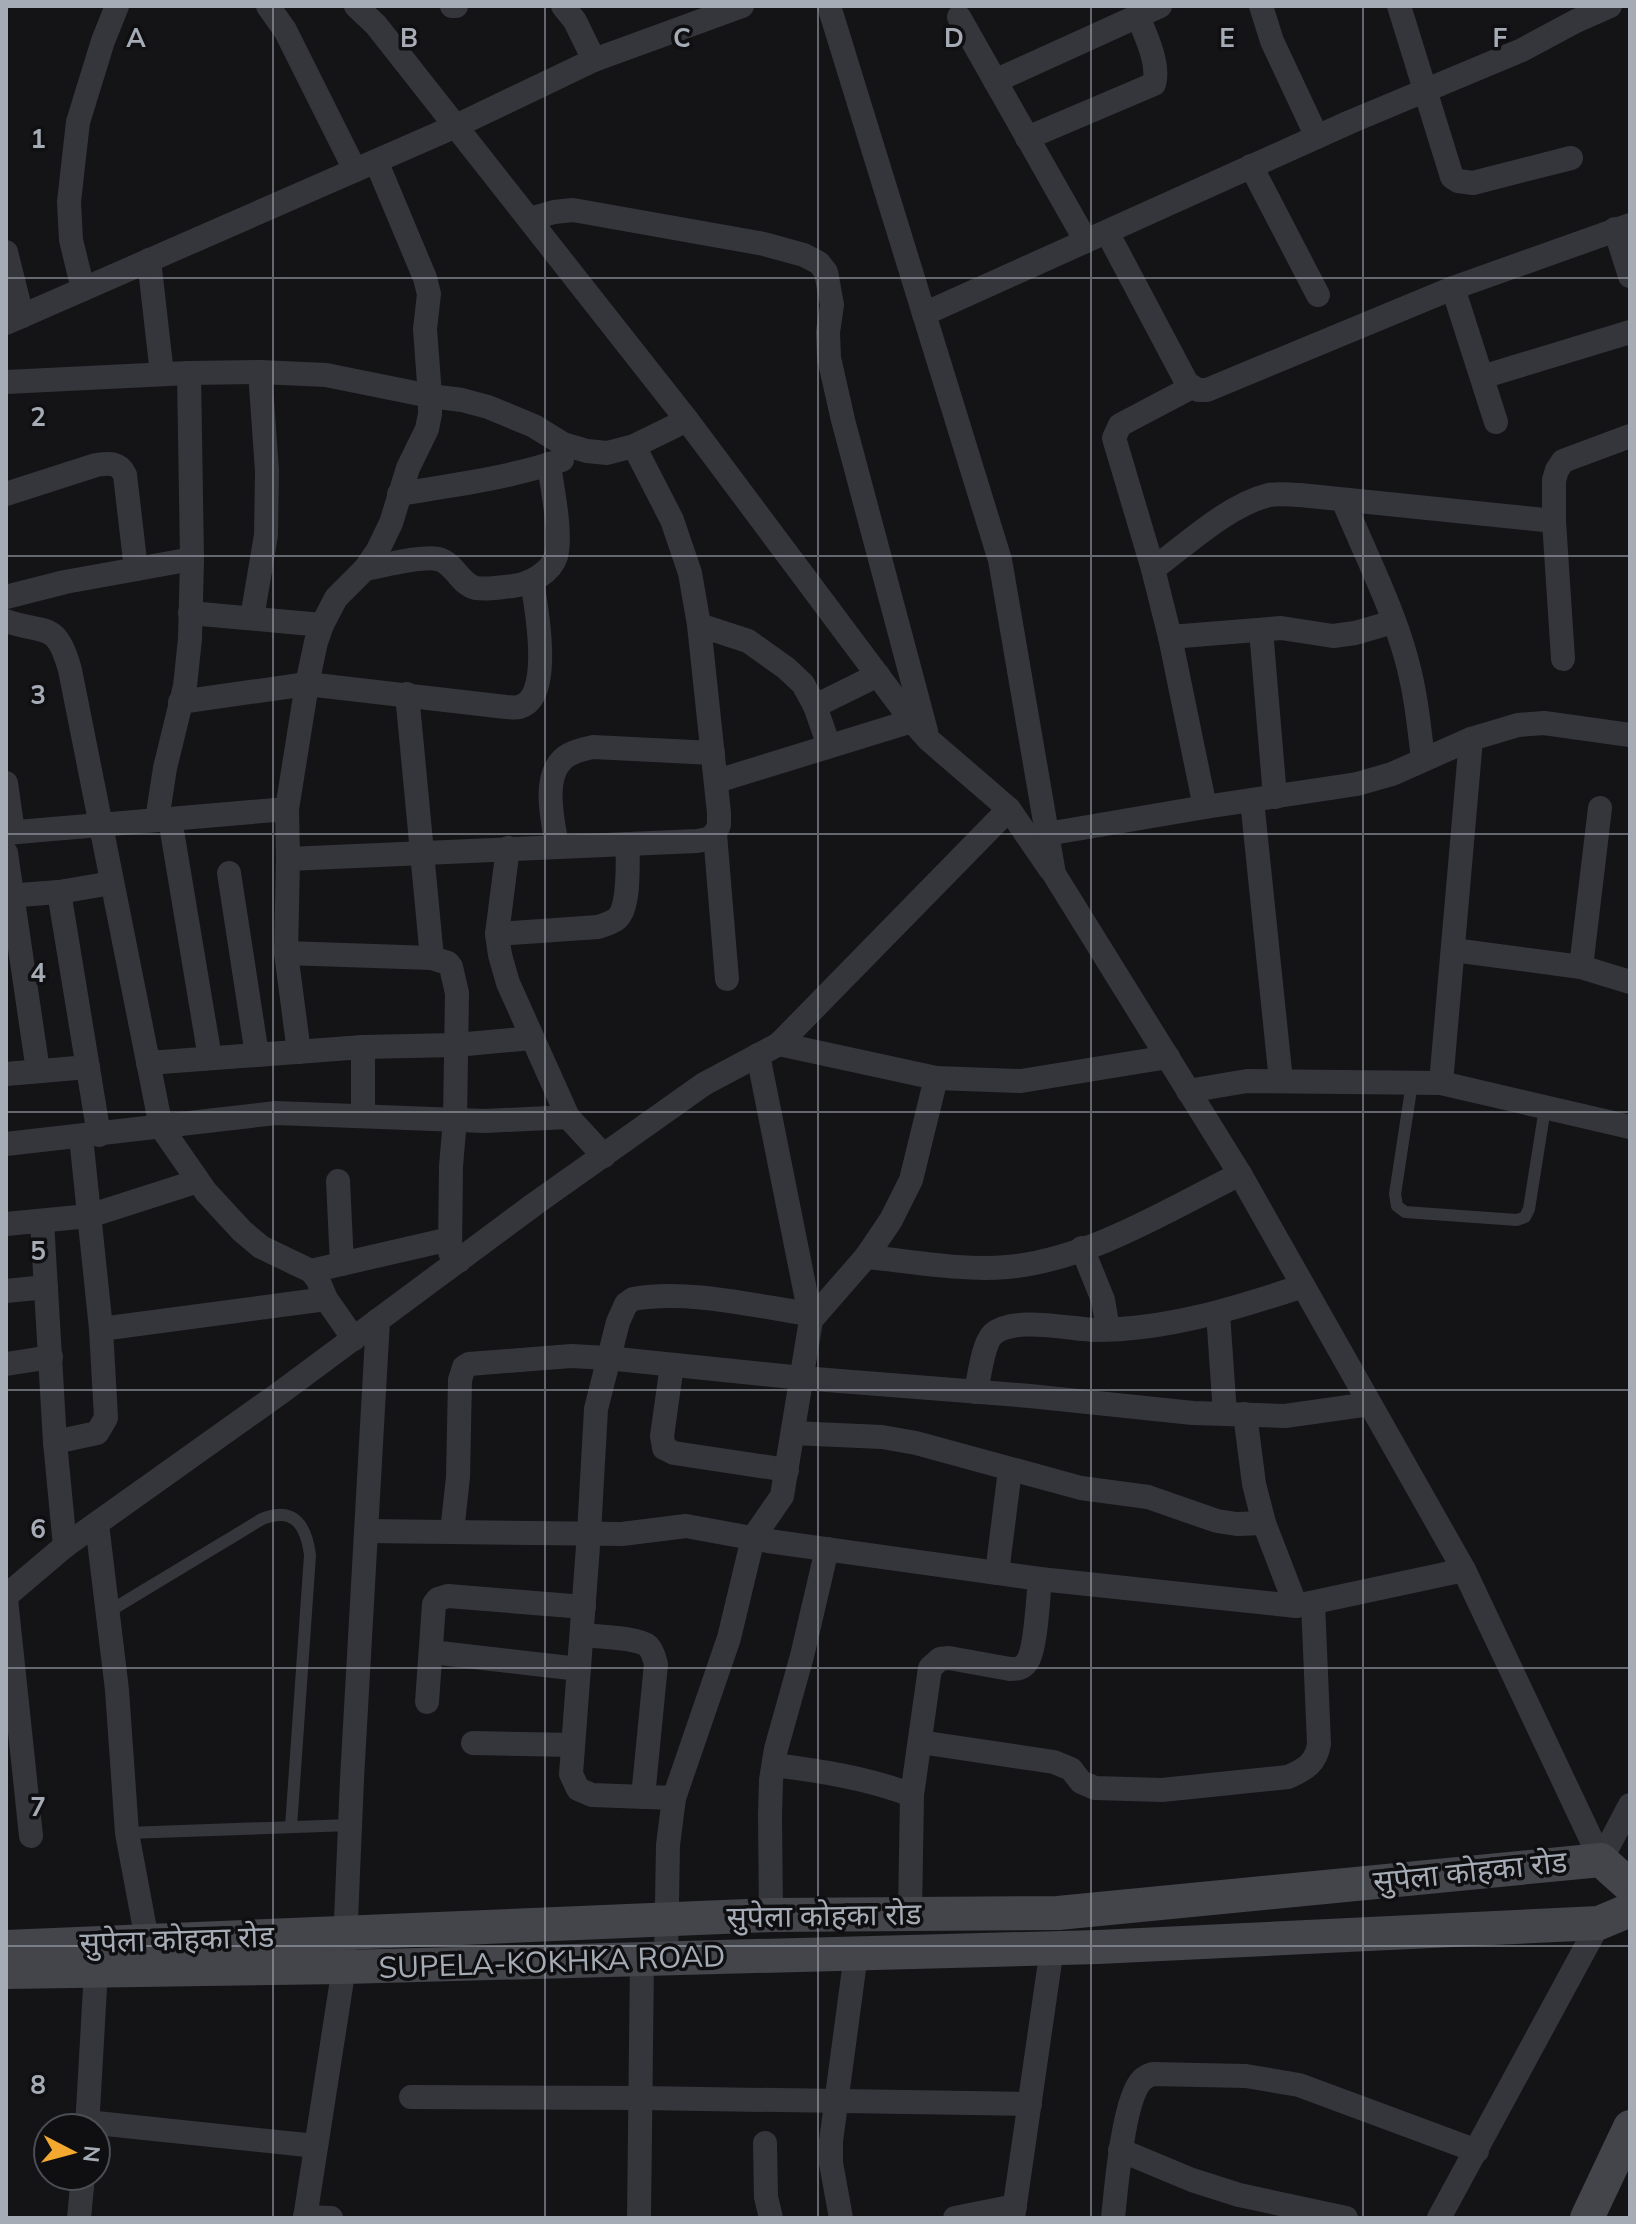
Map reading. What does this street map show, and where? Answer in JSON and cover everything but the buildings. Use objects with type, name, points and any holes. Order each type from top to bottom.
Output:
[{"type":"street","points":[[83,289],[71,240],[69,202],[78,122],[117,6]]},
{"type":"street","points":[[268,6],[365,165],[427,286],[429,302],[425,329],[430,396],[427,429],[408,468],[391,523],[378,550],[365,569],[336,598],[322,625],[307,684],[287,809],[286,953],[299,1052]]},
{"type":"street","points":[[356,6],[376,25],[687,420],[912,721],[929,740],[1009,809],[1054,874],[1240,1174],[1464,1570],[1601,1860]]},
{"type":"street","points":[[563,6],[575,21],[594,60]]},
{"type":"street","points":[[6,252],[14,319],[456,126],[594,60],[742,6]]},
{"type":"street","points":[[829,6],[1000,560],[1054,874]]},
{"type":"street","points":[[1261,6],[1272,41],[1317,137]]},
{"type":"street","points":[[1399,6],[1452,177],[1473,183],[1571,158]]},
{"type":"street","points":[[924,314],[1251,166],[1522,50],[1610,6]]},
{"type":"street","points":[[995,81],[1149,11],[1157,75],[1154,84],[1027,138]]},
{"type":"street","points":[[959,17],[1027,138],[1096,237],[1192,387],[1207,390],[1219,386],[1453,288],[1623,227],[1630,276]]},
{"type":"street","points":[[1251,166],[1318,295]]},
{"type":"street","points":[[530,219],[573,210],[764,244],[804,255],[819,263],[826,272],[832,305],[828,332],[829,358],[929,740]]},
{"type":"street","points":[[149,260],[162,374]]},
{"type":"street","points":[[1453,288],[1496,422]]},
{"type":"street","points":[[1482,377],[1630,332]]},
{"type":"street","points":[[252,618],[266,535],[267,471],[260,372]]},
{"type":"street","points":[[6,382],[189,373],[326,375],[488,407],[534,426],[563,444],[607,453],[634,446],[687,420]]},
{"type":"street","points":[[189,373],[190,613],[185,686],[165,768],[164,819],[210,1058]]},
{"type":"street","points":[[1192,387],[1120,425],[1115,432],[1115,445],[1170,637],[1205,807]]},
{"type":"street","points":[[1563,659],[1554,521],[1554,480],[1557,470],[1563,461],[1630,436]]},
{"type":"street","points":[[634,446],[672,520],[690,573],[717,781],[719,825],[715,834],[727,979]]},
{"type":"street","points":[[399,494],[495,478],[587,451]]},
{"type":"street","points":[[6,494],[96,465],[116,464],[125,475],[136,569]]},
{"type":"street","points":[[365,569],[435,558],[451,566],[466,584],[474,587],[503,587],[532,581],[547,570],[555,558],[557,540],[549,464]]},
{"type":"street","points":[[1153,569],[1222,517],[1270,495],[1300,495],[1554,521]]},
{"type":"street","points":[[1343,500],[1406,658],[1417,705],[1423,759]]},
{"type":"street","points":[[6,597],[65,582],[192,559]]},
{"type":"street","points":[[180,702],[307,684],[521,707],[530,700],[537,687],[540,666],[540,637],[532,581]]},
{"type":"street","points":[[190,613],[322,625]]},
{"type":"street","points":[[6,621],[45,629],[64,648],[161,1127],[198,1181],[242,1231],[261,1247],[311,1271],[354,1339]]},
{"type":"street","points":[[1170,637],[1281,628],[1333,636],[1393,622]]},
{"type":"street","points":[[699,625],[748,641],[786,668],[803,684],[815,706],[829,746]]},
{"type":"street","points":[[1261,630],[1264,798],[1281,1081]]},
{"type":"street","points":[[815,706],[878,675]]},
{"type":"street","points":[[407,694],[432,958]]},
{"type":"street","points":[[717,781],[912,721]]},
{"type":"street","points":[[1047,834],[1357,784],[1392,774],[1471,739],[1518,725],[1544,723],[1630,735]]},
{"type":"street","points":[[1441,1083],[1471,739]]},
{"type":"street","points":[[557,846],[550,806],[551,788],[554,772],[563,758],[593,747],[713,753]]},
{"type":"street","points":[[6,783],[9,896],[38,1071]]},
{"type":"street","points":[[1581,967],[1600,808]]},
{"type":"street","points":[[8,839],[101,824],[287,809]]},
{"type":"street","points":[[31,1836],[6,1597],[65,1546],[354,1339],[454,1250],[604,1156],[704,1084],[768,1050],[1009,809]]},
{"type":"street","points":[[288,859],[697,841],[715,834]]},
{"type":"street","points":[[497,934],[598,927],[620,917],[625,895],[628,844]]},
{"type":"street","points":[[508,848],[497,934],[508,983],[568,1117],[604,1156]]},
{"type":"street","points":[[229,873],[257,1055]]},
{"type":"street","points":[[9,896],[112,883]]},
{"type":"street","points":[[55,1442],[92,1436],[106,1418],[101,1329],[89,1216],[88,1067],[59,892]]},
{"type":"street","points":[[1453,950],[1581,967],[1630,982]]},
{"type":"street","points":[[286,953],[432,958],[448,963],[457,993],[455,1120],[451,1166],[454,1250]]},
{"type":"street","points":[[148,1063],[532,1038]]},
{"type":"street","points":[[363,1047],[363,1116]]},
{"type":"street","points":[[768,1050],[936,1078],[1021,1081],[1168,1057]]},
{"type":"street","points":[[639,2218],[641,2098],[654,1959],[666,1921],[668,1845],[674,1798],[729,1638],[753,1538],[782,1496],[810,1317],[768,1050]]},
{"type":"street","points":[[6,1074],[88,1067]]},
{"type":"street","points":[[810,1317],[866,1257],[891,1220],[911,1180],[936,1078]]},
{"type":"street","points":[[1188,1091],[1247,1081],[1441,1083],[1630,1127]]},
{"type":"street","points":[[6,1144],[276,1113],[485,1121],[568,1117]]},
{"type":"street","points":[[866,1257],[955,1266],[1007,1267],[1049,1259],[1105,1241],[1240,1174]]},
{"type":"street","points":[[6,1224],[89,1216],[198,1181]]},
{"type":"street","points":[[338,1181],[342,1264]]},
{"type":"street","points":[[42,1221],[55,1442],[65,1546]]},
{"type":"street","points":[[1082,1248],[1103,1300],[1108,1329]]},
{"type":"street","points":[[311,1271],[342,1264],[454,1250]]},
{"type":"street","points":[[976,1392],[987,1342],[992,1334],[1002,1328],[1034,1325],[1135,1328],[1218,1313],[1303,1286]]},
{"type":"street","points":[[6,1291],[46,1287]]},
{"type":"street","points":[[674,1798],[592,1795],[578,1789],[571,1774],[596,1409],[607,1358],[621,1311],[633,1299],[661,1296],[709,1299],[810,1317]]},
{"type":"street","points":[[101,1329],[326,1299]]},
{"type":"street","points":[[920,1742],[1054,1762],[1071,1769],[1081,1782],[1095,1788],[1162,1790],[1288,1777],[1312,1764],[1319,1744],[1304,1604],[1264,1523],[1235,1414],[1218,1313]]},
{"type":"street","points":[[331,2218],[305,2218],[345,1950],[378,1320]]},
{"type":"street","points":[[452,1532],[458,1466],[460,1380],[464,1367],[483,1361],[571,1356],[607,1358],[1193,1413],[1285,1416],[1370,1404]]},
{"type":"street","points":[[6,1364],[51,1357]]},
{"type":"street","points":[[672,1365],[662,1436],[664,1448],[674,1453],[787,1470]]},
{"type":"street","points":[[793,1433],[882,1437],[916,1443],[1081,1488],[1148,1497],[1217,1521],[1264,1523]]},
{"type":"street","points":[[997,1573],[1010,1470]]},
{"type":"street","points":[[97,1524],[117,1690],[127,1833],[147,1956]]},
{"type":"street","points":[[367,1531],[622,1534],[686,1526],[1040,1579],[1304,1604],[1464,1570]]},
{"type":"street","points":[[771,1915],[770,1816],[776,1749],[827,1549]]},
{"type":"street","points":[[910,1913],[912,1795],[930,1668],[940,1659],[949,1658],[1018,1669],[1029,1660],[1032,1651],[1040,1579]]},
{"type":"street","points":[[427,1702],[434,1604],[442,1596],[584,1607]]},
{"type":"street","points":[[582,1635],[639,1641],[651,1649],[656,1664],[643,1797]]},
{"type":"street","points":[[431,1652],[579,1669]]},
{"type":"street","points":[[473,1743],[573,1745]]},
{"type":"street","points":[[774,1765],[848,1775],[912,1795]]},
{"type":"street","points":[[1601,1860],[1630,1805]]},
{"type":"street","name":"सुपेला कोहका रोड","points":[[345,1950],[666,1921],[771,1915],[1058,1913],[1601,1860],[1630,1886]]},
{"type":"street","name":"सुपेला कोहका रोड","points":[[1098,1947],[1599,1923],[1630,1910]]},
{"type":"street","points":[[1439,2218],[1599,1923]]},
{"type":"street","name":"सुपेला कोहका रोड","points":[[6,1947],[147,1956]]},
{"type":"street","name":"SUPELA-KOKHKA ROAD","points":[[6,1972],[96,1970],[147,1956],[345,1950],[654,1959],[1098,1947]]},
{"type":"street","points":[[955,2218],[1014,2212],[1052,1948]]},
{"type":"street","points":[[841,2218],[831,2163],[831,2141],[856,1954]]},
{"type":"street","points":[[88,2112],[96,1970]]},
{"type":"street","points":[[1113,2218],[1120,2150],[1133,2099],[1143,2079],[1153,2074],[1246,2076],[1299,2085],[1477,2151]]},
{"type":"street","points":[[411,2097],[1030,2104]]},
{"type":"street","points":[[112,2127],[316,2146]]},
{"type":"street","points":[[1587,2218],[1630,2127]]},
{"type":"street","points":[[765,2143],[766,2197],[771,2218]]},
{"type":"street","points":[[1120,2150],[1192,2180],[1239,2195],[1346,2218]]},
{"type":"street","points":[[79,2218],[81,2192]]},
{"type":"lane","points":[[1412,1083],[1395,1194],[1397,1206],[1405,1212],[1517,1220],[1525,1217],[1529,1209],[1545,1108]]},
{"type":"lane","points":[[108,1612],[262,1519],[284,1514],[298,1522],[304,1531],[310,1555],[291,1827]]},
{"type":"lane","points":[[127,1833],[350,1825]]}]
